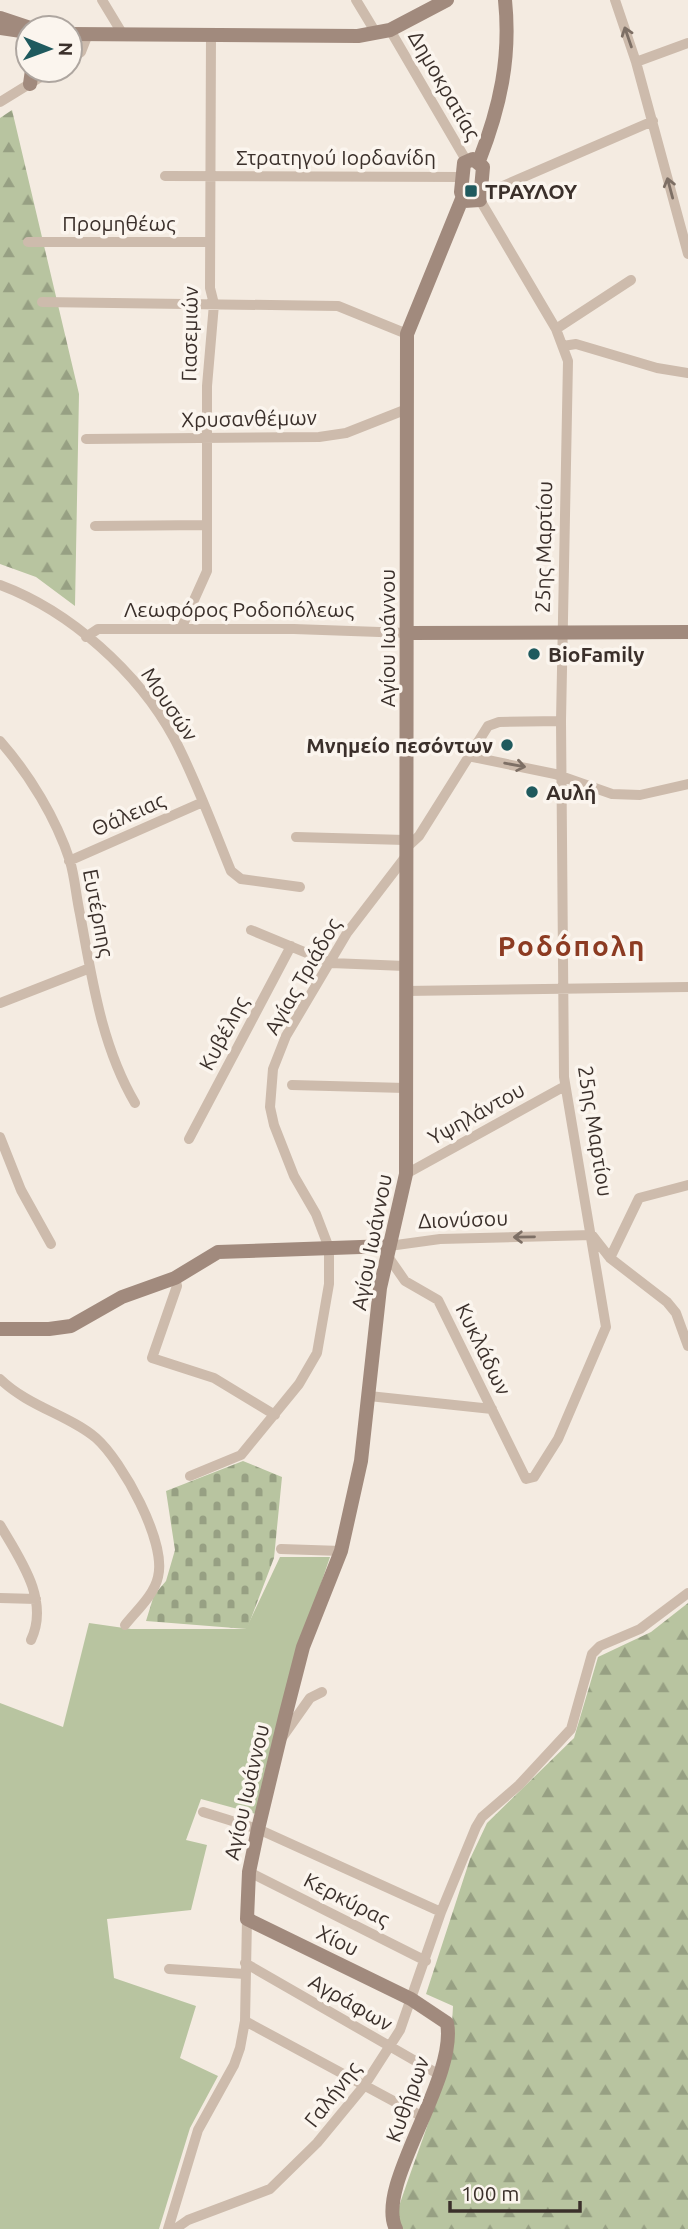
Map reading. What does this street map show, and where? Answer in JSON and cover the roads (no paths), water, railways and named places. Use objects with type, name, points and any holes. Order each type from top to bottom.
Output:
[{"type":"street","points":[[102,0],[122,33]]},
{"type":"street","name":"Δημοκρατίας","points":[[356,0],[383,31],[473,160]]},
{"type":"street","points":[[84,34],[358,36],[383,31],[447,0]]},
{"type":"street","points":[[505,0],[508,56],[502,91],[473,160],[462,177],[462,199],[472,203],[653,121]]},
{"type":"street","points":[[615,0],[653,121],[688,254]]},
{"type":"street","name":"Γιασεμιών","points":[[181,629],[207,571],[209,342],[214,304],[210,288],[211,33]]},
{"type":"street","points":[[84,44],[88,34]]},
{"type":"street","points":[[636,62],[688,43]]},
{"type":"street","points":[[0,102],[22,84]]},
{"type":"street","points":[[473,160],[483,167],[482,197]]},
{"type":"street","name":"Στρατηγού Ιορδανίδη","points":[[165,176],[462,177]]},
{"type":"street","name":"25ης Μαρτίου","points":[[482,197],[556,329],[568,361],[561,721],[565,1086],[606,1327],[604,1337],[553,1449],[543,1468],[534,1477],[526,1479]]},
{"type":"street","name":"Αγίου Ιωάννου","points":[[168,2229],[198,2130],[234,2065],[245,2021],[250,1872],[258,1829],[303,1647],[341,1551],[360,1461],[388,1250],[406,1174],[407,334],[462,199]]},
{"type":"street","name":"Προμηθέως","points":[[27,242],[210,242]]},
{"type":"street","points":[[556,329],[631,280]]},
{"type":"street","points":[[42,302],[338,306],[407,334]]},
{"type":"street","points":[[563,346],[576,344],[657,368],[688,373]]},
{"type":"street","name":"Χρυσανθέμων","points":[[86,439],[319,437],[346,433],[407,409]]},
{"type":"street","points":[[95,526],[207,525]]},
{"type":"street","name":"Μουσών","points":[[0,585],[35,598],[86,637],[125,672],[149,701],[173,738],[231,871],[241,879],[300,887]]},
{"type":"street","name":"Λεωφόρος Ροδοπόλεως","points":[[86,637],[98,629],[408,633],[688,632]]},
{"type":"street","name":"Αγίας Τριάδος","points":[[190,1476],[241,1455],[275,1415],[317,1353],[329,1284],[329,1248],[316,1214],[287,1161],[270,1107],[273,1069],[286,1037],[361,913],[406,848],[419,836],[488,726],[493,723],[561,721]]},
{"type":"street","name":"Ευτέρπης","points":[[0,741],[16,759],[48,811],[69,861],[90,968],[114,1066],[135,1103]]},
{"type":"street","points":[[468,756],[562,776],[612,794],[640,795],[688,784]]},
{"type":"street","name":"Θάλειας","points":[[69,861],[203,802]]},
{"type":"street","points":[[296,837],[406,848]]},
{"type":"street","points":[[251,930],[331,962],[405,965]]},
{"type":"street","name":"Κυβέλης","points":[[189,1139],[291,946]]},
{"type":"street","points":[[0,1003],[90,968]]},
{"type":"street","points":[[405,991],[688,988]]},
{"type":"street","points":[[292,1085],[405,1088]]},
{"type":"street","name":"Υψηλάντου","points":[[406,1174],[565,1086]]},
{"type":"street","points":[[0,1137],[21,1190],[51,1244]]},
{"type":"street","points":[[610,1258],[639,1198],[688,1185]]},
{"type":"street","points":[[592,1235],[610,1258],[667,1302],[676,1313],[688,1346]]},
{"type":"street","name":"Διονύσου","points":[[0,1329],[71,1326],[122,1297],[175,1278],[218,1252],[329,1248],[388,1250],[440,1239],[592,1235]]},
{"type":"street","name":"Κυκλάδων","points":[[388,1250],[405,1281],[438,1300],[526,1479]]},
{"type":"street","points":[[175,1278],[177,1286],[152,1358],[214,1378],[275,1415]]},
{"type":"street","points":[[0,1379],[27,1401],[96,1438],[135,1494],[158,1550],[160,1566],[155,1588],[125,1625]]},
{"type":"street","points":[[369,1396],[492,1409]]},
{"type":"street","points":[[0,1525],[27,1574],[36,1599],[38,1620],[31,1640]]},
{"type":"street","points":[[281,1549],[341,1551]]},
{"type":"street","name":"Γαλήνης","points":[[175,2229],[188,2220],[270,2189],[317,2143],[364,2086],[392,2047],[426,1961],[441,1912],[482,1816],[519,1785],[571,1729],[592,1654],[600,1646],[640,1629],[688,1593]]},
{"type":"street","points":[[0,1598],[36,1599]]},
{"type":"street","points":[[281,1739],[310,1698],[322,1692]]},
{"type":"street","points":[[203,1812],[258,1829],[441,1912]]},
{"type":"street","name":"Κερκύρας","points":[[250,1872],[426,1961]]},
{"type":"street","name":"Χίου","points":[[247,1919],[411,1998]]},
{"type":"street","name":"Αγράφων","points":[[169,1969],[245,1969],[438,2074]]},
{"type":"street","name":"Κυθήρων","points":[[396,2229],[391,2216],[392,2193],[450,2040],[447,2023],[411,1998]]},
{"type":"street","points":[[245,2021],[423,2117]]},
{"type":"place","name":"ΤΡΑΥΛΟΥ","points":[[471,191]]},
{"type":"place","name":"BioFamily","points":[[534,654]]},
{"type":"place","name":"Μνημείο πεσόντων","points":[[507,745]]},
{"type":"place","name":"Αυλή","points":[[532,792]]},
{"type":"district","name":"Ροδόπολη","points":[[572,945]]}]
